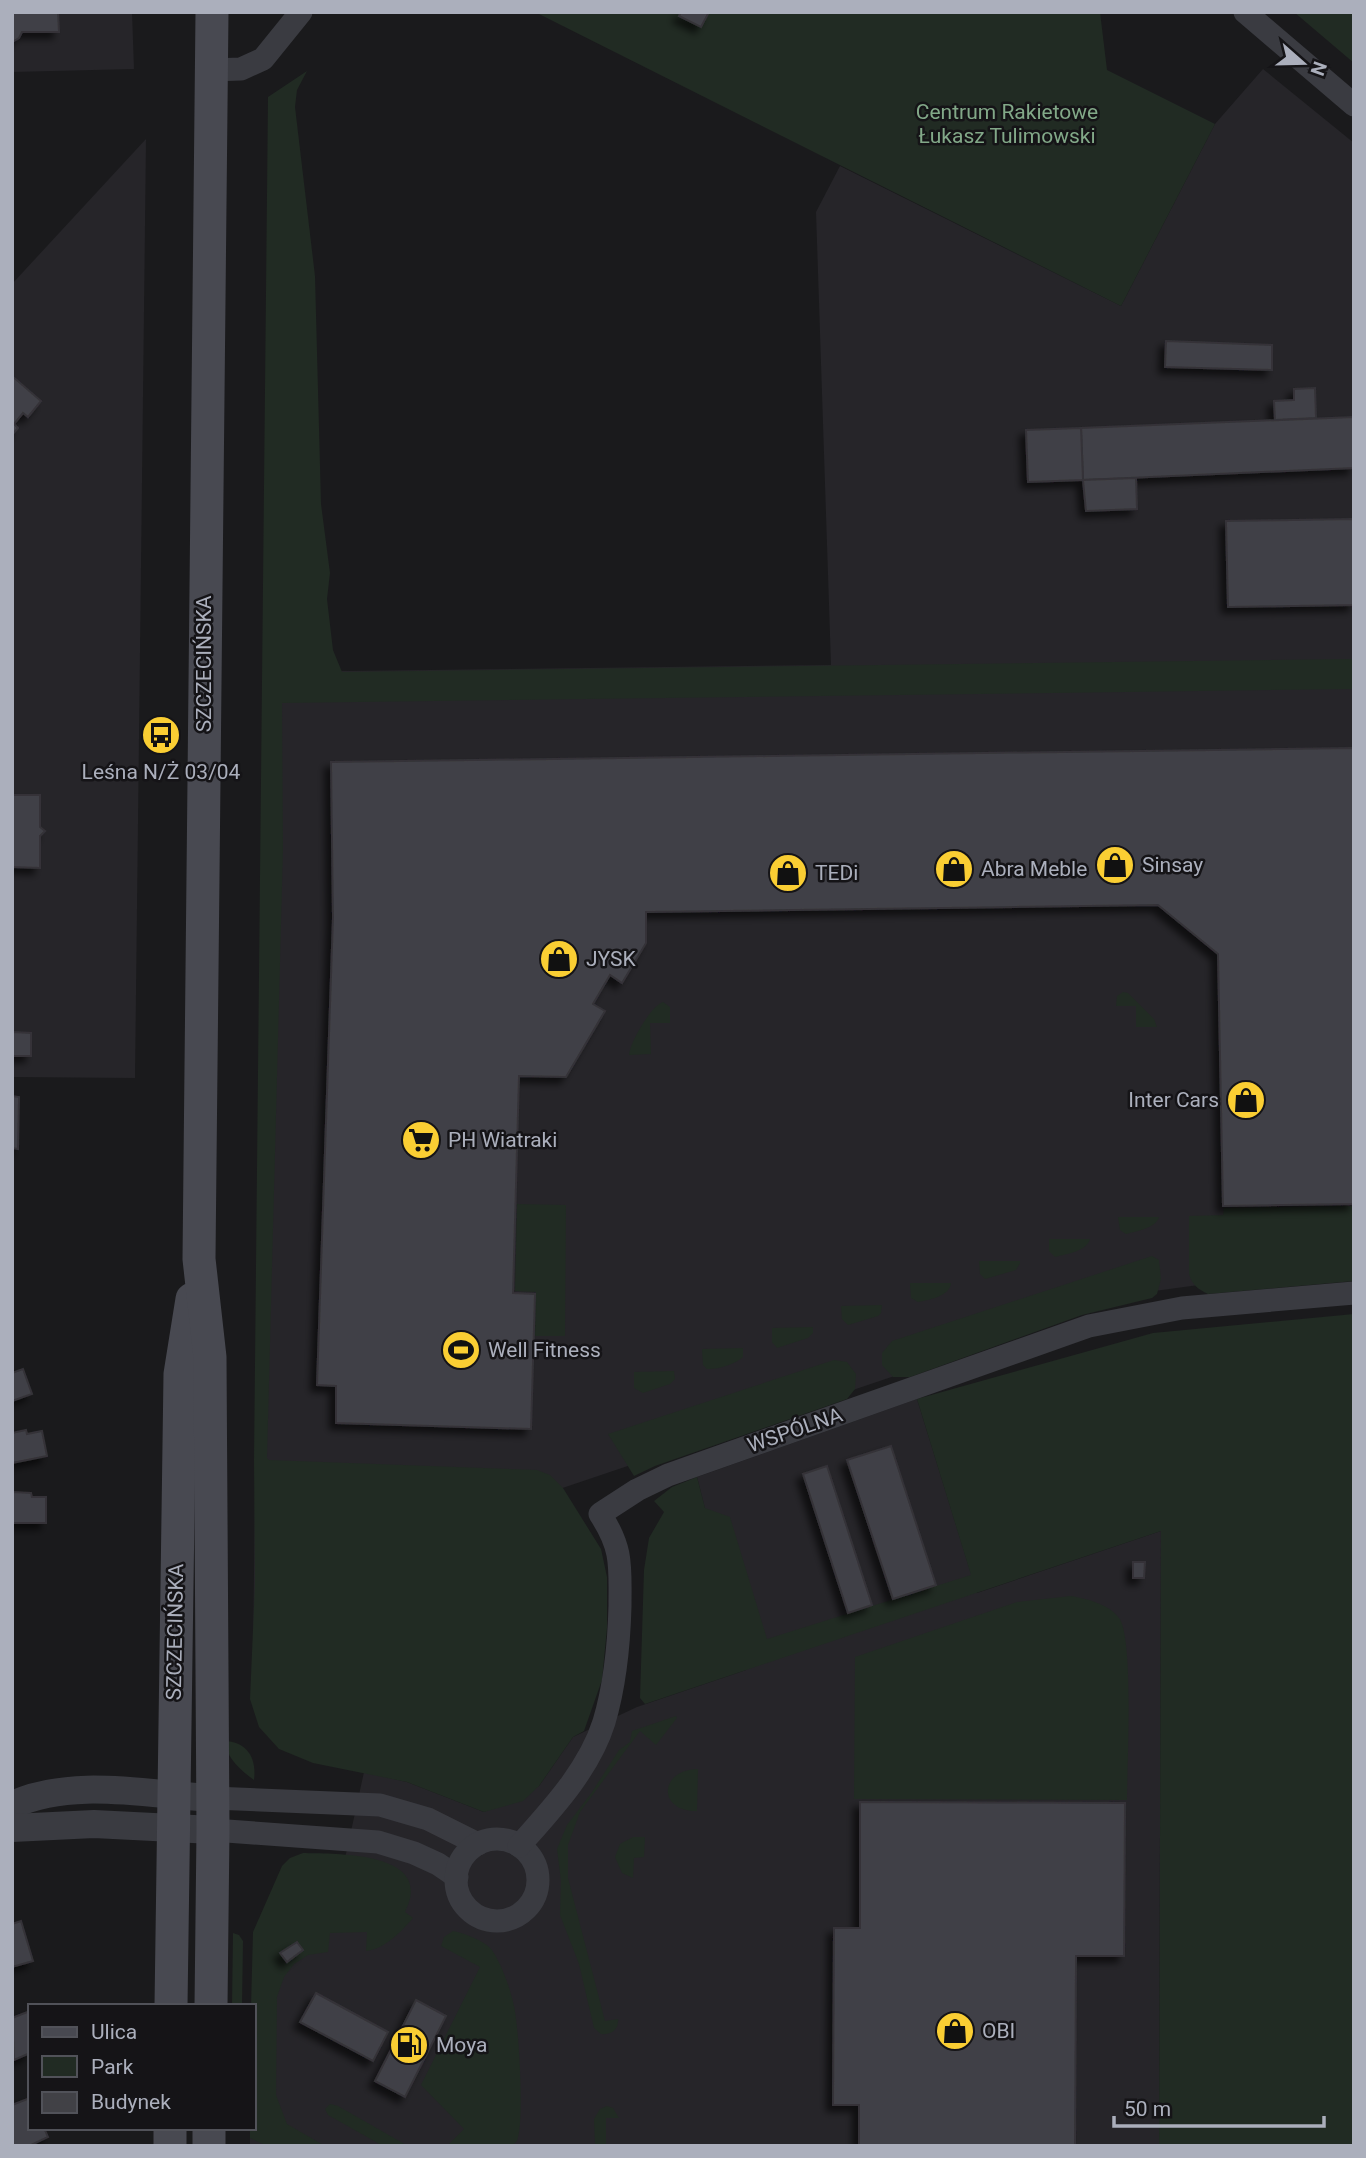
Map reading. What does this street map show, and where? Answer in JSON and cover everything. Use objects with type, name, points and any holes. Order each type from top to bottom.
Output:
[{"type":"main road","name":"SZCZECIŃSKA","points":[[211,2004],[213,1814],[210,1357],[199,1259],[212,12]]},
{"type":"main road","name":"SZCZECIŃSKA","points":[[172,2004],[180,1374],[199,1259]]},
{"type":"street","points":[[211,69],[241,69],[262,59],[301,12]]},
{"type":"street","points":[[1245,12],[1354,105]]},
{"type":"street","name":"WSPÓLNA","points":[[519,1846],[568,1788],[591,1751],[603,1724],[615,1667],[619,1628],[620,1564],[614,1535],[600,1514],[637,1490],[668,1475],[1088,1326],[1182,1308],[1354,1293]]},
{"type":"street","points":[[12,1805],[37,1795],[57,1791],[174,1796],[213,1814],[378,1842],[439,1864],[457,1877]]},
{"type":"street","points":[[12,1828],[94,1824],[173,1829],[213,1814],[380,1805],[428,1819],[478,1844]]},
{"type":"street","points":[[499,1839],[519,1846],[529,1854],[536,1866],[536,1892],[530,1904],[514,1917],[491,1920],[478,1916],[467,1908],[460,1896],[457,1877],[460,1863],[467,1852],[478,1844],[499,1839]]},
{"type":"shaded area","points":[[12,12],[132,12],[134,69],[12,72]]},
{"type":"shaded area","points":[[1263,69],[1354,143],[1354,1264],[1140,1293],[524,1501],[253,1661],[264,672],[831,665],[816,212],[840,166],[1121,306],[1215,124]]},
{"type":"shaded area","points":[[146,139],[135,1078],[12,1077],[12,284]]},
{"type":"shaded area","points":[[917,1399],[977,1593],[1161,1531],[1159,2146],[250,2146],[250,2130],[256,2130],[256,2004],[252,2004],[346,1854],[364,1772],[407,1782],[484,1812],[539,1786],[573,1737],[637,1707],[746,1670],[697,1477]]},
{"type":"green space","name":"Centrum Rakietowe Łukasz Tulimowski","points":[[535,12],[1100,12],[1107,70],[1215,124],[1121,306]]},
{"type":"green space","points":[[1294,12],[1354,12],[1354,63]]},
{"type":"green space","points":[[307,71],[297,90],[295,107],[315,276],[321,504],[330,573],[327,599],[333,650],[342,672],[1354,659],[1354,689],[282,703],[283,848],[267,1458],[537,1470],[550,1475],[563,1488],[601,1549],[607,1577],[607,1628],[602,1680],[584,1731],[573,1737],[539,1786],[523,1801],[484,1812],[407,1782],[313,1763],[279,1749],[259,1727],[250,1699],[255,1583],[268,97]]},
{"type":"green space","points":[[1123,992],[1128,993],[1154,1019],[1157,1027],[1136,1027],[1136,1006],[1116,1006],[1117,996]]},
{"type":"green space","points":[[663,1002],[670,1007],[670,1023],[650,1023],[651,1054],[629,1055],[642,1025]]},
{"type":"green space","points":[[517,1204],[566,1205],[565,1336],[535,1336],[536,1292],[515,1291]]},
{"type":"green space","points":[[1354,1206],[1354,1281],[1208,1294],[1190,1278],[1189,1216],[1223,1215],[1224,1208]]},
{"type":"green space","points":[[1118,1217],[1159,1217],[1150,1226],[1126,1234],[1120,1230]]},
{"type":"green space","points":[[1049,1239],[1090,1239],[1081,1249],[1055,1257],[1049,1251]]},
{"type":"green space","points":[[1152,1256],[1159,1260],[1161,1279],[1157,1294],[1152,1298],[1082,1315],[910,1377],[893,1377],[882,1365],[882,1353],[892,1341]]},
{"type":"green space","points":[[979,1261],[1020,1263],[1016,1270],[985,1279],[980,1274]]},
{"type":"green space","points":[[910,1283],[951,1283],[943,1294],[918,1302],[911,1298]]},
{"type":"green space","points":[[882,1305],[878,1316],[848,1325],[842,1319],[841,1306]]},
{"type":"green space","points":[[1354,1314],[1354,2146],[1159,2146],[1161,1531],[645,1704],[640,1698],[644,1570],[649,1538],[664,1512],[654,1501],[672,1487],[697,1477],[705,1508],[730,1517],[767,1639],[971,1575],[917,1399],[1153,1333]]},
{"type":"green space","points":[[813,1327],[813,1333],[808,1338],[777,1348],[772,1342],[772,1328]]},
{"type":"green space","points":[[743,1348],[743,1357],[731,1364],[711,1369],[703,1365],[702,1349]]},
{"type":"green space","points":[[834,1360],[847,1362],[856,1374],[855,1389],[847,1399],[655,1466],[634,1476],[608,1434]]},
{"type":"green space","points":[[674,1371],[675,1379],[670,1384],[643,1393],[634,1388],[634,1372]]},
{"type":"green space","points":[[1071,1596],[1110,1609],[1119,1618],[1124,1630],[1128,1676],[1127,1800],[854,1799],[855,1657],[1017,1602]]},
{"type":"green space","points":[[676,1716],[656,1745],[640,1731],[580,1812],[568,1845],[568,1878],[605,2021],[618,2019],[614,2031],[601,2034],[594,2028],[579,1964],[560,1915],[561,1881],[557,1849],[567,1825],[619,1750],[630,1742],[632,1731]]},
{"type":"green space","points":[[223,1741],[238,1744],[248,1752],[254,1764],[254,1780],[235,1764]]},
{"type":"green space","points":[[698,1769],[697,1811],[684,1810],[670,1798],[670,1783],[675,1776],[685,1771]]},
{"type":"green space","points":[[633,1837],[645,1837],[644,1857],[634,1858],[633,1878],[622,1873],[615,1857],[620,1844]]},
{"type":"green space","points":[[303,1853],[337,1854],[378,1860],[395,1867],[407,1877],[411,1892],[405,1912],[413,1918],[398,1934],[373,1950],[366,1951],[367,1932],[330,1933],[328,1952],[308,1955],[294,1964],[284,1977],[277,1997],[276,2095],[287,2124],[325,2146],[267,2146],[250,2138],[250,2130],[256,2130],[256,2004],[251,2004],[253,1932],[282,1866],[290,1858]]},
{"type":"green space","points":[[453,1931],[474,1938],[492,1950],[508,1984],[518,2033],[521,2092],[520,2126],[517,2140],[512,2146],[451,2146],[449,2144],[464,2129],[421,2085],[480,1967],[441,1946],[444,1937]]},
{"type":"green space","points":[[233,1933],[239,1935],[243,1941],[242,2004],[232,2004]]},
{"type":"green space","points":[[330,2104],[408,2146],[383,2146],[328,2115],[325,2109]]},
{"type":"green space","points":[[607,2106],[613,2108],[619,2118],[606,2118],[606,2146],[595,2146],[594,2119],[600,2109]]},
{"type":"building","points":[[12,12],[58,12],[59,32],[22,32],[19,38],[12,42]]},
{"type":"building","points":[[681,12],[709,12],[701,27],[679,16]]},
{"type":"building","points":[[1166,341],[1272,345],[1272,370],[1165,367]]},
{"type":"building","points":[[12,376],[41,401],[28,417],[23,413],[14,424],[18,428],[12,435]]},
{"type":"building","points":[[1315,388],[1316,418],[1275,420],[1274,401],[1294,400],[1294,389]]},
{"type":"building","points":[[1354,417],[1354,468],[1083,480],[1081,428]]},
{"type":"building","points":[[1081,428],[1083,480],[1028,482],[1026,430]]},
{"type":"building","points":[[1136,478],[1137,509],[1086,511],[1083,480]]},
{"type":"building","points":[[1354,519],[1354,605],[1228,607],[1226,521]]},
{"type":"building","name":"PH Wiatraki","points":[[1354,748],[1354,1204],[1223,1206],[1218,954],[1158,905],[646,912],[646,943],[622,983],[610,975],[593,1004],[605,1011],[566,1077],[519,1076],[513,1293],[535,1294],[531,1429],[336,1423],[336,1386],[317,1385],[333,918],[331,762]]},
{"type":"building","points":[[12,795],[40,795],[40,827],[45,831],[40,836],[40,868],[12,867]]},
{"type":"building","points":[[12,1032],[31,1033],[31,1056],[12,1056]]},
{"type":"building","points":[[12,1096],[19,1097],[18,1149],[12,1148]]},
{"type":"building","points":[[23,1369],[32,1394],[12,1401],[12,1373]]},
{"type":"building","points":[[26,1430],[27,1434],[42,1431],[47,1456],[12,1463],[12,1433]]},
{"type":"building","points":[[891,1446],[936,1585],[893,1599],[847,1460]]},
{"type":"building","points":[[827,1466],[872,1605],[848,1613],[803,1474]]},
{"type":"building","points":[[12,1492],[46,1497],[46,1523],[12,1523]]},
{"type":"building","points":[[1133,1562],[1145,1562],[1144,1578],[1133,1578]]},
{"type":"building","name":"OBI","points":[[860,1802],[1125,1803],[1124,1956],[1076,1956],[1075,2146],[859,2146],[859,2105],[833,2105],[834,1928],[860,1928]]},
{"type":"building","points":[[21,1921],[33,1961],[12,1967],[12,1924]]},
{"type":"building","points":[[297,1942],[303,1950],[287,1962],[280,1953]]},
{"type":"building","points":[[316,1993],[388,2032],[373,2061],[300,2022]]},
{"type":"building","points":[[416,2000],[446,2016],[405,2097],[375,2081]]},
{"type":"building","points":[[28,2012],[28,2054],[14,2060],[12,2018]]},
{"type":"building","points":[[28,2099],[28,2130],[45,2130],[48,2137],[29,2146],[12,2146],[12,2105]]},
{"type":"place","name":"Leśna N/Ż 03/04","points":[[161,735]]},
{"type":"place","name":"Sinsay","points":[[1115,865]]},
{"type":"place","name":"Abra Meble","points":[[954,869]]},
{"type":"place","name":"TEDi","points":[[788,873]]},
{"type":"place","name":"JYSK","points":[[559,959]]},
{"type":"place","name":"Inter Cars","points":[[1246,1100]]},
{"type":"place","name":"PH Wiatraki","points":[[421,1140]]},
{"type":"place","name":"Well Fitness","points":[[461,1350]]},
{"type":"place","name":"OBI","points":[[955,2031]]},
{"type":"place","name":"Moya","points":[[409,2045]]}]
